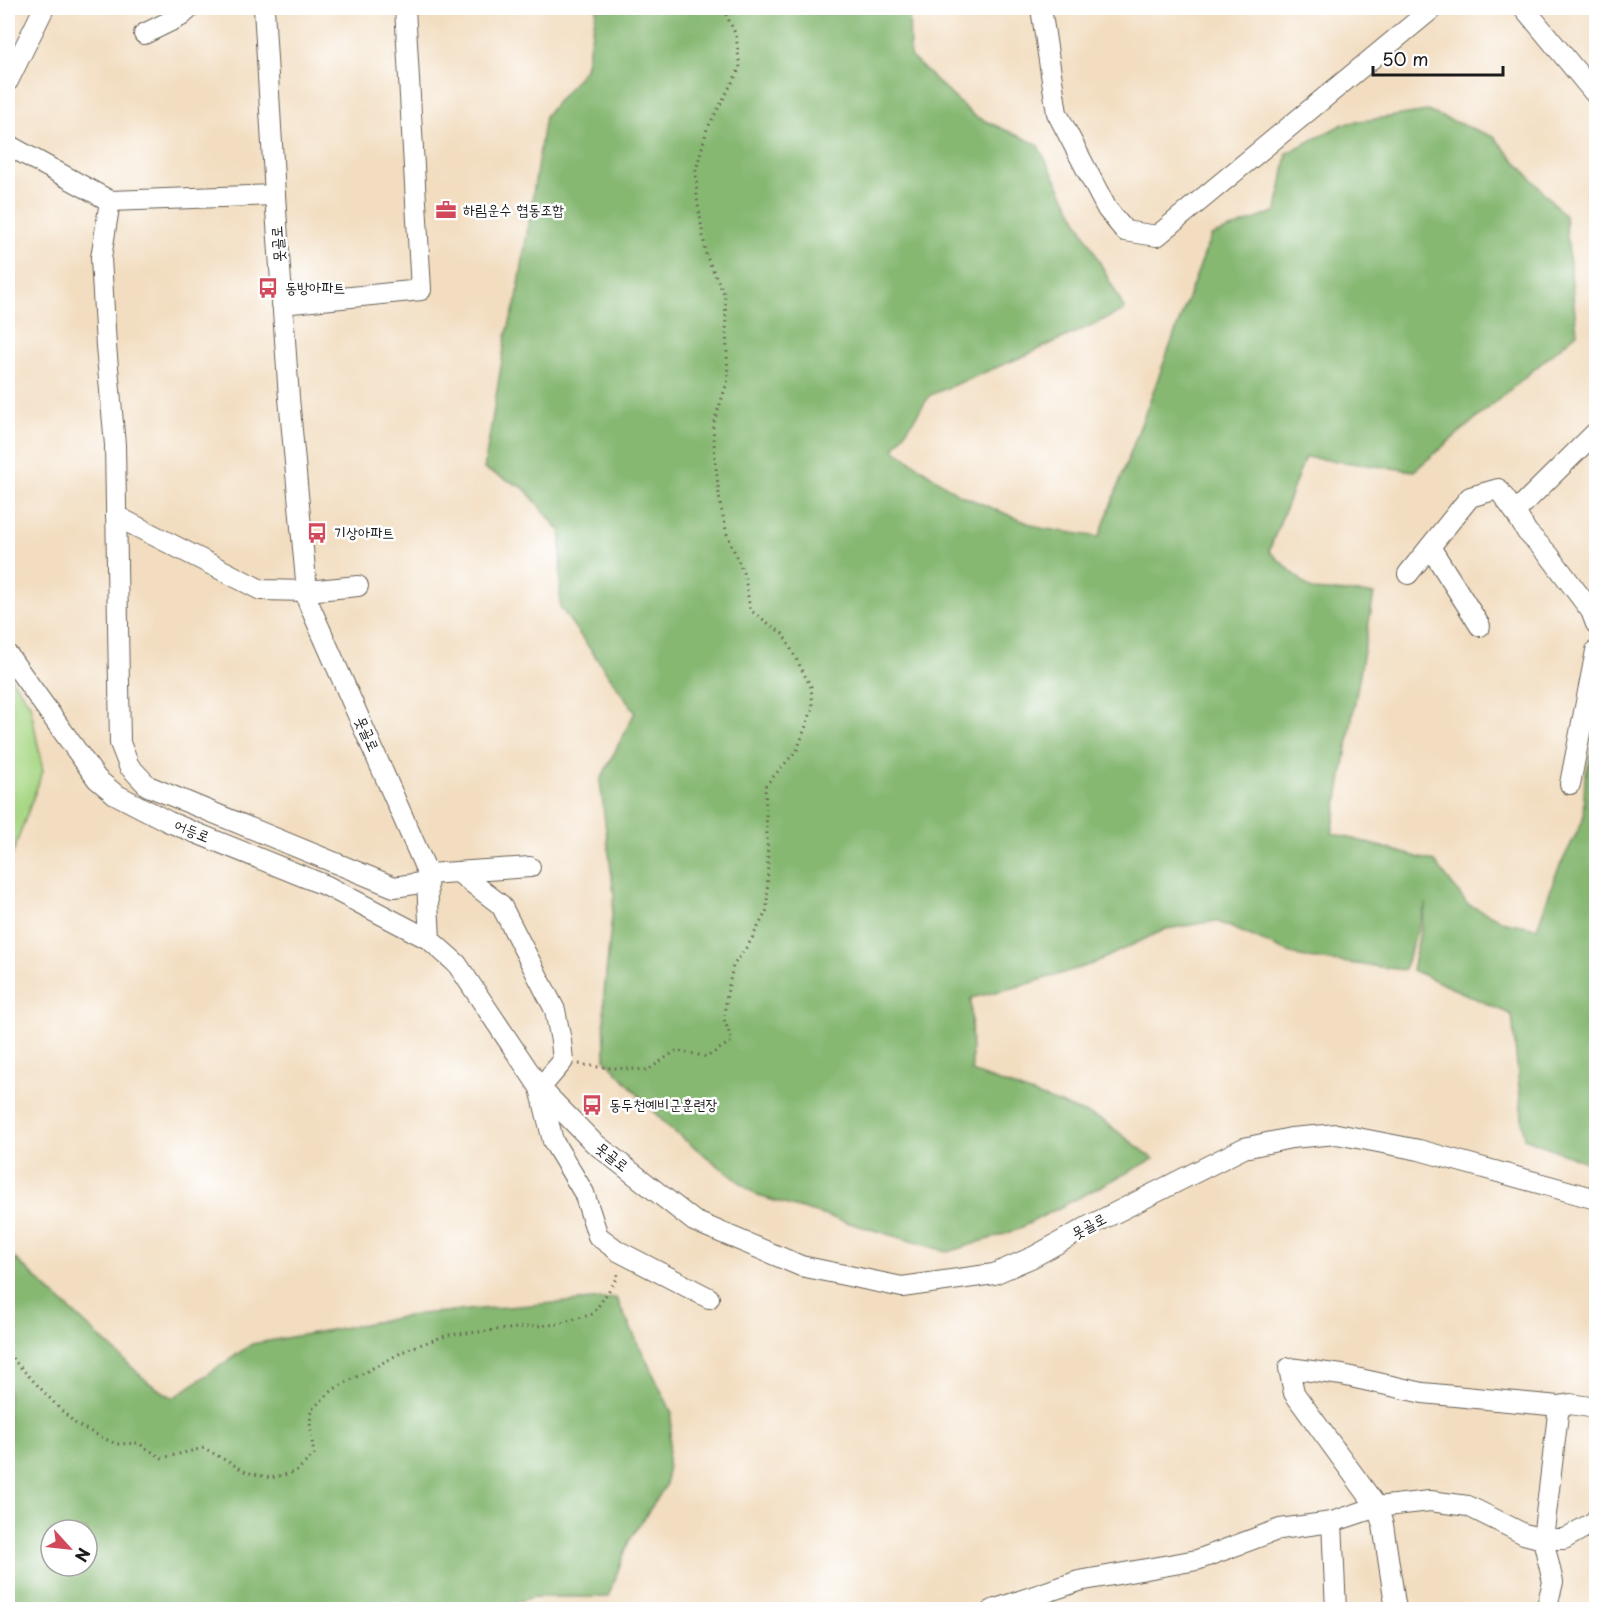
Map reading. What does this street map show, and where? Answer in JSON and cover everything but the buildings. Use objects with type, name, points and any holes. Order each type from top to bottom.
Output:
[{"type":"street","points":[[8,81],[44,8]]},
{"type":"street","points":[[144,34],[181,16],[190,8]]},
{"type":"street","name":"못골로","points":[[264,8],[282,304],[308,602],[428,878],[430,940],[457,964],[540,1088],[593,1142],[694,1221],[801,1266],[902,1287],[994,1274],[1032,1257],[1244,1148],[1290,1138],[1337,1134],[1419,1150],[1596,1199]]},
{"type":"street","points":[[282,304],[421,290],[405,8]]},
{"type":"street","points":[[1041,8],[1057,113],[1107,208],[1125,231],[1157,236],[1433,8]]},
{"type":"street","points":[[1524,8],[1596,95]]},
{"type":"street","points":[[8,146],[110,201],[275,195]]},
{"type":"street","points":[[110,201],[101,258],[115,445],[120,743],[129,766],[148,786],[394,887],[458,872],[530,867]]},
{"type":"street","points":[[1515,512],[1596,432]]},
{"type":"street","points":[[1408,574],[1470,497],[1498,489],[1527,532],[1549,555],[1592,611],[1596,624]]},
{"type":"street","points":[[117,516],[261,590],[307,591],[358,586]]},
{"type":"street","points":[[1430,547],[1480,626]]},
{"type":"street","points":[[1570,784],[1591,704],[1596,651]]},
{"type":"street","name":"어등로","points":[[8,655],[97,779],[115,794],[169,822],[327,886],[430,940]]},
{"type":"street","points":[[458,872],[501,905],[555,1010],[563,1061],[540,1088],[553,1141],[584,1193],[598,1236],[618,1251],[708,1298]]},
{"type":"street","points":[[1396,1610],[1383,1525],[1377,1508],[1294,1393],[1289,1368],[1342,1375],[1423,1393],[1596,1408]]},
{"type":"street","points":[[1546,1610],[1553,1582],[1543,1539],[1559,1406]]},
{"type":"street","points":[[993,1610],[1078,1581],[1197,1560],[1280,1529],[1332,1522],[1377,1508],[1430,1501],[1468,1506],[1524,1534],[1543,1539],[1564,1539],[1596,1519]]},
{"type":"street","points":[[1332,1522],[1336,1610]]},
{"type":"path","points":[[563,1061],[598,1067],[648,1070],[677,1050],[707,1057],[732,1041],[724,1019],[734,966],[767,910],[765,786],[797,750],[813,707],[811,687],[783,634],[750,610],[745,577],[727,534],[720,503],[713,425],[728,380],[725,296],[706,255],[697,198],[696,170],[707,129],[740,68],[736,35],[723,8]]},
{"type":"path","points":[[8,1354],[77,1425],[116,1444],[138,1443],[162,1458],[204,1448],[246,1472],[271,1478],[295,1472],[314,1455],[310,1410],[334,1389],[408,1349],[448,1335],[557,1324],[593,1314],[618,1277],[607,1243]]},
{"type":"green space","points":[[597,8],[909,8],[910,56],[974,116],[1037,144],[1125,310],[1024,356],[930,395],[894,449],[958,494],[1040,528],[1099,537],[1211,236],[1277,211],[1287,153],[1343,124],[1427,111],[1494,137],[1565,216],[1577,333],[1414,471],[1305,457],[1269,551],[1312,590],[1374,594],[1332,833],[1435,862],[1467,904],[1505,922],[1537,928],[1556,874],[1583,820],[1585,777],[1596,734],[1596,1166],[1524,1138],[1512,1015],[1412,970],[1426,904],[1404,970],[1300,957],[1216,921],[1166,929],[1092,964],[1024,985],[971,998],[972,1072],[1102,1120],[1154,1159],[1014,1231],[948,1252],[758,1196],[668,1127],[605,1059],[604,994],[614,895],[600,781],[635,712],[560,607],[561,532],[524,488],[484,469],[506,336],[517,298],[545,116],[585,69]]},
{"type":"green space","points":[[8,674],[30,704],[43,771],[8,866]]},
{"type":"green space","points":[[8,1252],[149,1383],[173,1398],[252,1344],[419,1314],[616,1298],[672,1413],[666,1485],[629,1541],[608,1597],[533,1597],[492,1610],[8,1609]]},
{"type":"place","name":"하림운수 협동조합","points":[[446,210]]},
{"type":"place","name":"동방아파트","points":[[268,288]]},
{"type":"place","name":"기상아파트","points":[[317,533]]},
{"type":"place","name":"동두천예비군훈련장","points":[[592,1105]]}]
